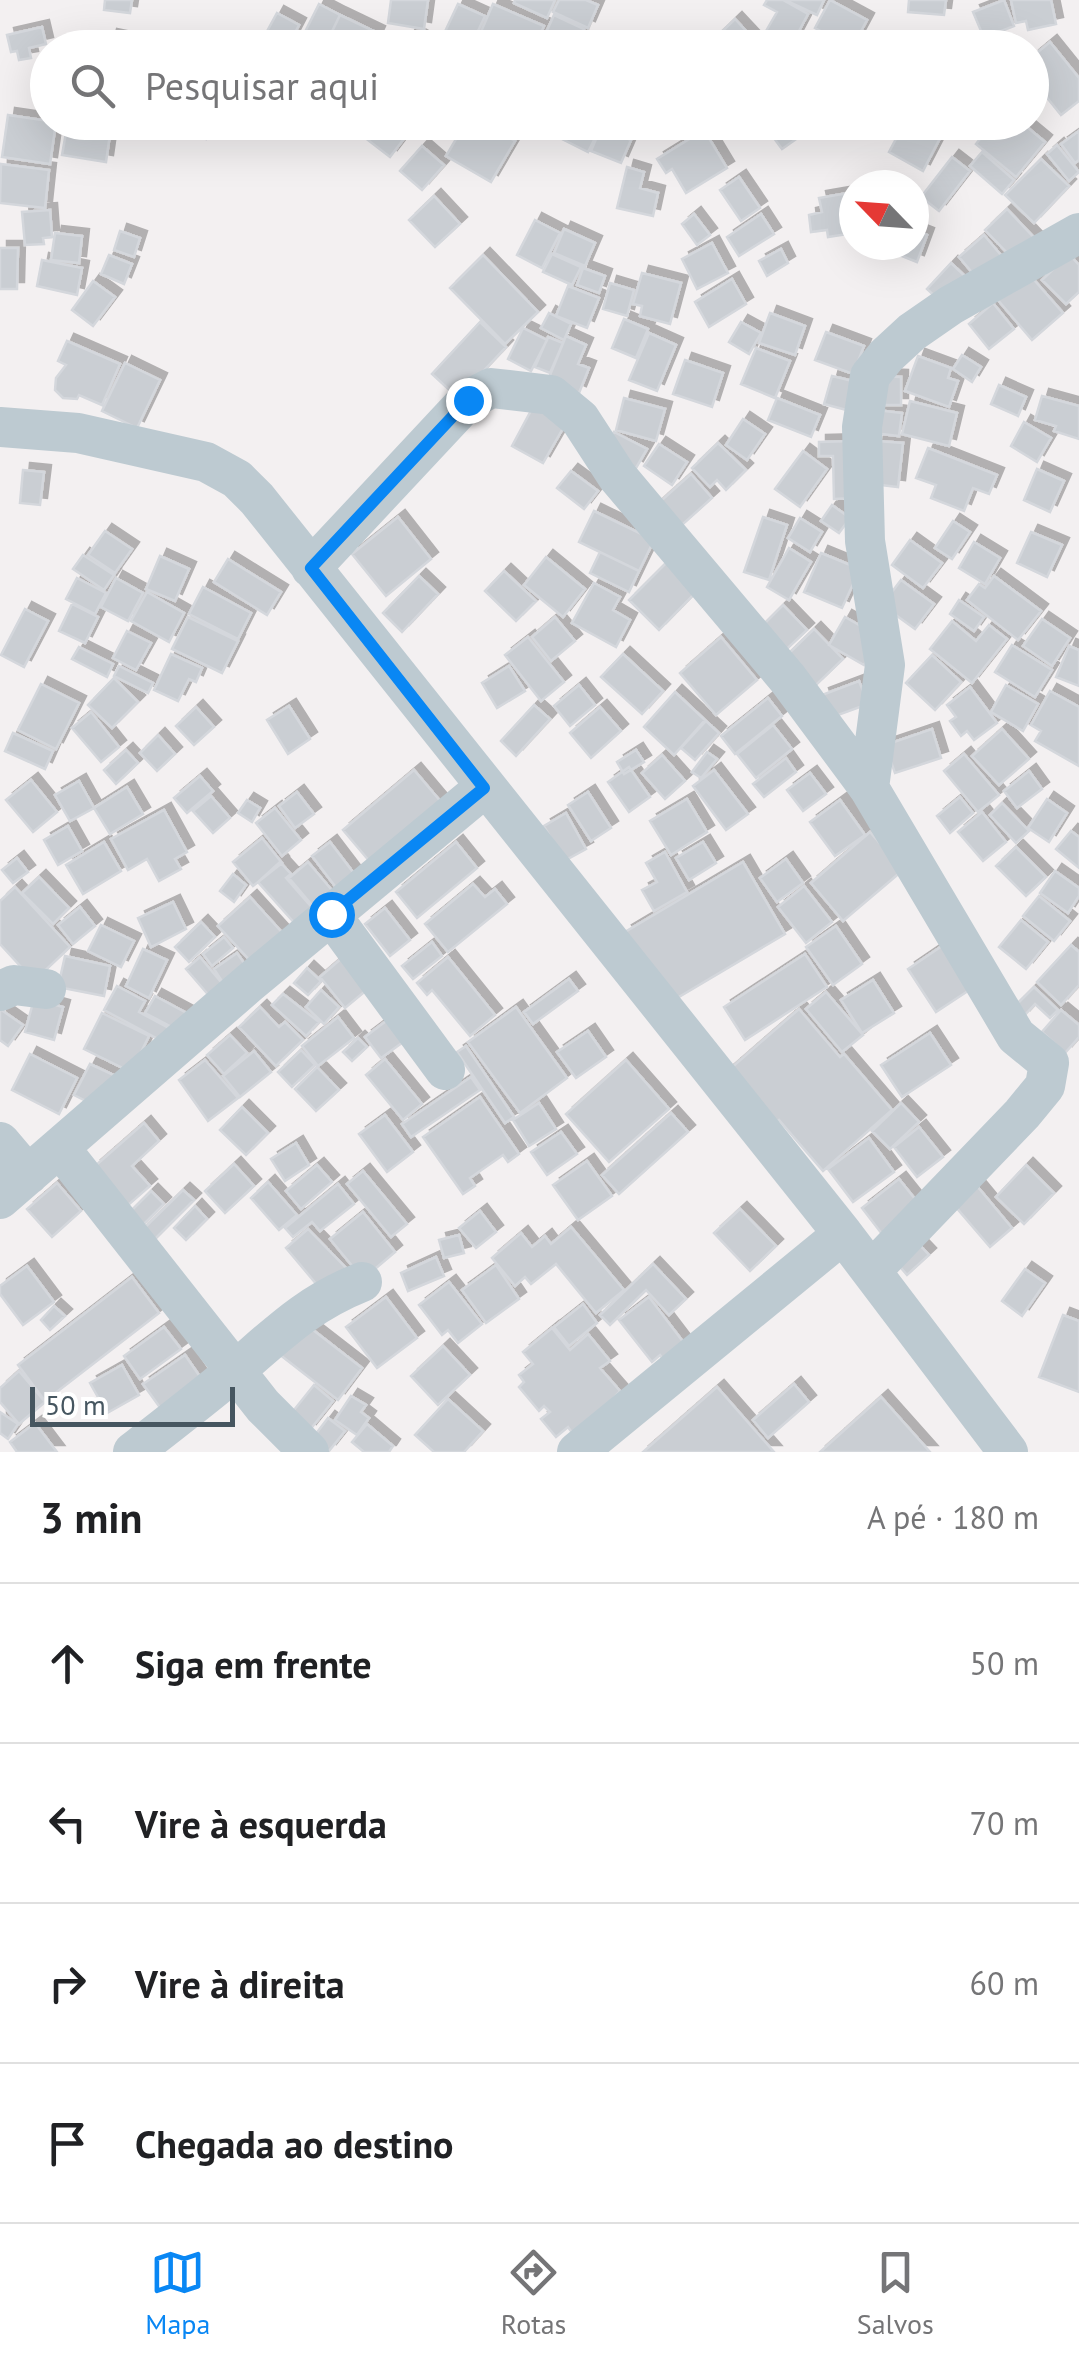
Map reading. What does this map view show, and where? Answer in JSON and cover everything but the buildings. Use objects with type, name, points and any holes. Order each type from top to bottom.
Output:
[{"type":"street","points":[[869,788],[885,665],[865,541],[862,427],[870,376],[912,332],[951,305],[1079,233]]},
{"type":"street","points":[[311,568],[468,400],[491,388],[551,395],[580,419],[616,476],[788,679],[869,788],[1016,1036],[1049,1063],[1045,1086],[1022,1114],[870,1270]]},
{"type":"street","points":[[0,427],[78,433],[206,462],[236,480],[257,499],[842,1234],[1008,1452]]},
{"type":"street","points":[[0,1142],[14,1187],[484,788]]},
{"type":"street","points":[[331,914],[445,1070]]},
{"type":"street","points":[[0,991],[14,985],[46,990]]},
{"type":"street","points":[[60,1148],[263,1406],[309,1452]]},
{"type":"street","points":[[577,1452],[842,1234]]},
{"type":"street","points":[[133,1452],[235,1371],[292,1319],[362,1282]]},
{"type":"route","points":[[331,914],[484,788],[311,568],[468,400]]}]
